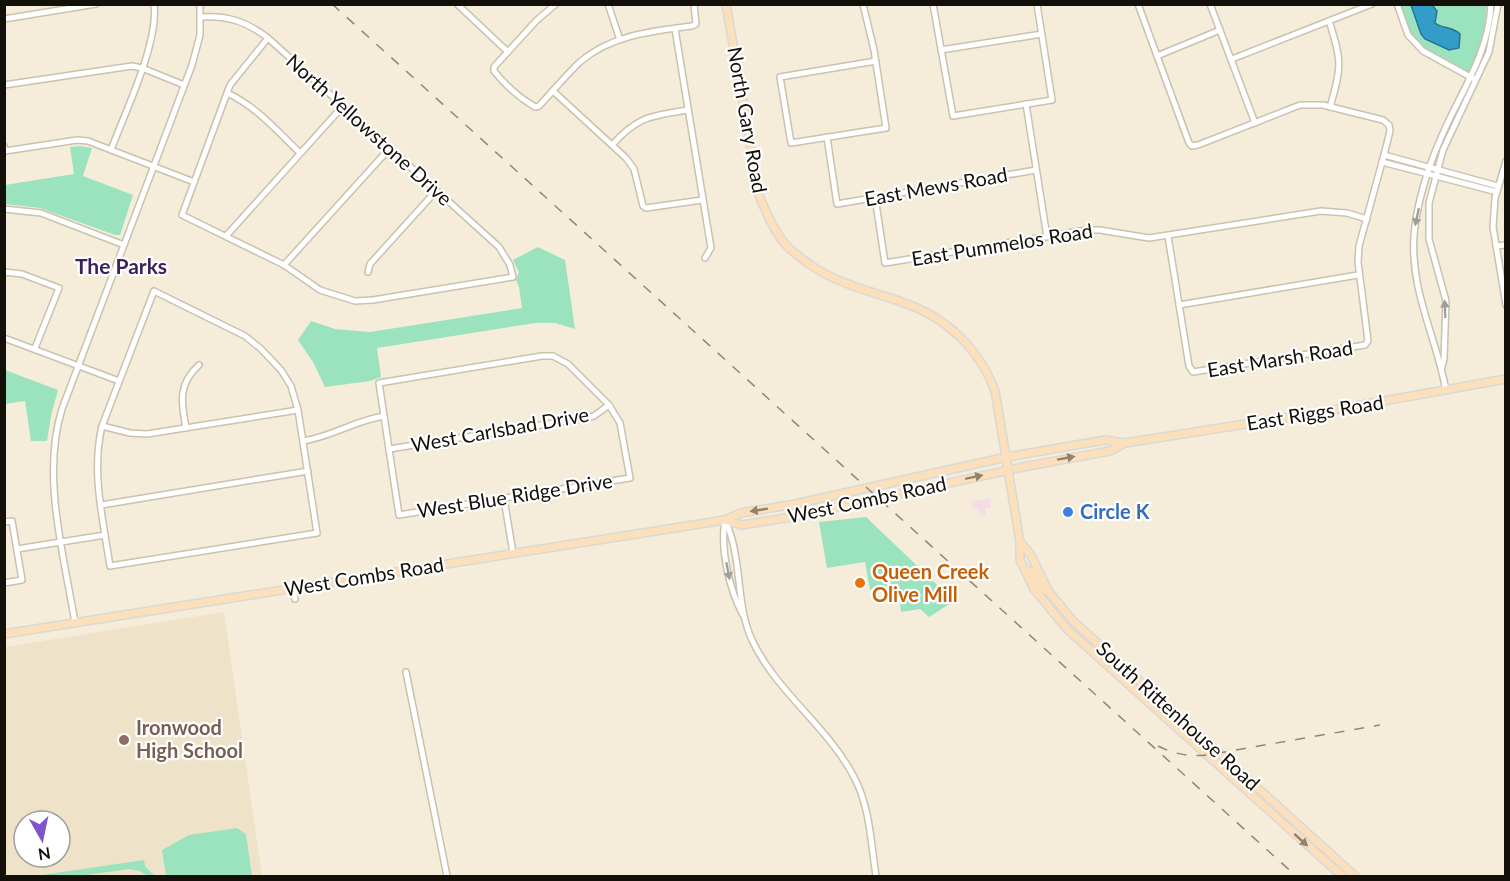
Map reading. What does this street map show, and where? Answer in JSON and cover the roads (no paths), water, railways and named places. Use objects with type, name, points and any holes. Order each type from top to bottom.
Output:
[{"type":"main road","name":"North Gary Road","points":[[726,4],[755,179],[766,214],[778,234],[797,255],[834,279],[919,309],[939,320],[963,339],[991,381],[997,400],[1009,470]]},
{"type":"main road","name":"East Riggs Road","points":[[1007,457],[1105,440],[1125,443],[1446,391],[1506,379]]},
{"type":"main road","name":"East Riggs Road","points":[[1009,470],[1110,451],[1125,443]]},
{"type":"main road","name":"West Combs Road","points":[[4,634],[724,520],[741,513],[795,504],[1007,457]]},
{"type":"main road","name":"West Combs Road","points":[[724,520],[742,525],[792,517],[1009,470]]},
{"type":"main road","name":"South Rittenhouse Road","points":[[1009,470],[1020,542],[1020,560],[1043,601],[1067,628],[1342,876]]},
{"type":"main road","name":"South Rittenhouse Road","points":[[1020,542],[1030,554],[1049,592],[1078,625],[1355,876]]},
{"type":"main road","points":[[1024,569],[1032,572],[1040,586],[1049,592]]},
{"type":"main road","points":[[1043,601],[1051,605],[1069,624],[1078,625]]},
{"type":"street","points":[[4,20],[96,4]]},
{"type":"street","points":[[111,150],[154,30],[154,4]]},
{"type":"street","points":[[75,624],[53,482],[53,448],[59,418],[198,44],[200,4]]},
{"type":"street","points":[[457,4],[507,51]]},
{"type":"street","points":[[556,4],[548,7],[507,51],[494,71],[516,93],[535,107],[539,106],[581,61],[592,53],[620,40],[696,24],[694,4]]},
{"type":"street","points":[[608,4],[620,40]]},
{"type":"street","points":[[863,4],[876,61],[886,128],[791,143],[780,77],[876,61]]},
{"type":"street","points":[[933,4],[953,116],[1052,100],[1037,4]]},
{"type":"street","points":[[1138,4],[1192,146],[1300,105],[1314,104],[1383,120],[1389,125],[1390,131],[1359,246],[1358,275],[1179,304],[1168,236]]},
{"type":"street","points":[[1210,4],[1255,123]]},
{"type":"street","points":[[1232,58],[1372,4]]},
{"type":"street","points":[[1397,4],[1408,35],[1423,51],[1477,81]]},
{"type":"street","points":[[1446,391],[1442,367],[1419,293],[1414,268],[1416,224],[1429,170],[1440,140],[1471,77],[1486,39],[1491,4]]},
{"type":"street","points":[[1442,367],[1446,301],[1427,229],[1429,203],[1443,150],[1489,52],[1498,4]]},
{"type":"street","name":"North Yellowstone Drive","points":[[201,17],[220,16],[238,20],[251,26],[268,39],[499,248],[510,265],[513,278],[355,301],[320,290],[284,265]]},
{"type":"street","points":[[1329,21],[1340,60],[1330,107]]},
{"type":"street","points":[[675,28],[711,248],[705,258]]},
{"type":"street","points":[[1157,56],[1220,30]]},
{"type":"street","points":[[941,50],[1042,34]]},
{"type":"street","points":[[268,39],[235,78],[227,93],[182,215],[284,265],[389,149]]},
{"type":"street","points":[[4,85],[124,66],[142,68],[183,85]]},
{"type":"street","points":[[553,91],[612,145],[634,169],[643,206],[652,208],[702,200]]},
{"type":"street","points":[[227,93],[242,100],[253,109],[300,153]]},
{"type":"street","points":[[1026,104],[1047,237]]},
{"type":"street","points":[[226,236],[343,106]]},
{"type":"street","points":[[612,145],[632,126],[649,116],[688,110]]},
{"type":"street","name":"East Mews Road","points":[[827,138],[837,204],[1036,170]]},
{"type":"street","points":[[4,146],[5,151],[77,140],[88,141],[194,182]]},
{"type":"street","points":[[1384,155],[1429,170],[1435,176],[1498,189]]},
{"type":"street","points":[[1506,161],[1493,213],[1506,305]]},
{"type":"street","points":[[1382,162],[1429,170],[1437,169],[1498,189]]},
{"type":"street","points":[[368,272],[370,264],[436,191]]},
{"type":"street","name":"East Pummelos Road","points":[[875,197],[885,263],[1086,230],[1149,238],[1326,211],[1367,219]]},
{"type":"street","points":[[4,209],[40,213],[123,245]]},
{"type":"street","points":[[1496,246],[1506,245]]},
{"type":"street","points":[[4,272],[22,274],[59,288],[35,348]]},
{"type":"street","name":"East Marsh Road","points":[[1179,304],[1189,366],[1193,372],[1361,346],[1367,343],[1358,275]]},
{"type":"street","points":[[154,291],[253,342],[275,362],[291,386],[298,410],[317,533],[110,566],[97,458],[102,426],[119,381],[154,291]]},
{"type":"street","points":[[4,338],[119,381]]},
{"type":"street","points":[[389,449],[379,383],[542,356],[558,358],[568,364],[609,405]]},
{"type":"street","points":[[186,428],[182,404],[183,391],[189,374],[199,366]]},
{"type":"street","name":"West Carlsbad Drive","points":[[389,449],[585,418],[594,416],[609,405]]},
{"type":"street","name":"West Blue Ridge Drive","points":[[389,449],[399,515],[630,478],[620,423],[609,405]]},
{"type":"street","points":[[102,426],[135,434],[298,410]]},
{"type":"street","points":[[303,441],[323,438],[358,421],[384,416]]},
{"type":"street","points":[[101,505],[308,471]]},
{"type":"street","points":[[504,499],[513,553]]},
{"type":"street","points":[[724,520],[722,538],[734,598],[745,619]]},
{"type":"street","points":[[724,520],[732,536],[745,619],[751,638],[767,665],[839,752],[853,775],[863,799],[876,876]]},
{"type":"street","points":[[4,522],[12,521],[22,580],[4,583]]},
{"type":"street","points":[[17,549],[105,535]]},
{"type":"street","points":[[293,588],[295,599]]},
{"type":"street","points":[[406,672],[447,876]]},
{"type":"water","points":[[1411,5],[1432,5],[1437,11],[1435,23],[1460,34],[1459,48],[1449,50],[1425,39]]},
{"type":"railway","points":[[332,4],[1296,876]]},
{"type":"railway","points":[[1158,746],[1182,754],[1207,755],[1380,725]]},
{"type":"place","name":"Circle K","points":[[1068,512]]},
{"type":"place","name":"Queen Creek Olive Mill","points":[[860,583]]},
{"type":"place","name":"Ironwood High School","points":[[124,740]]},
{"type":"district","name":"The Parks","points":[[121,267]]}]
